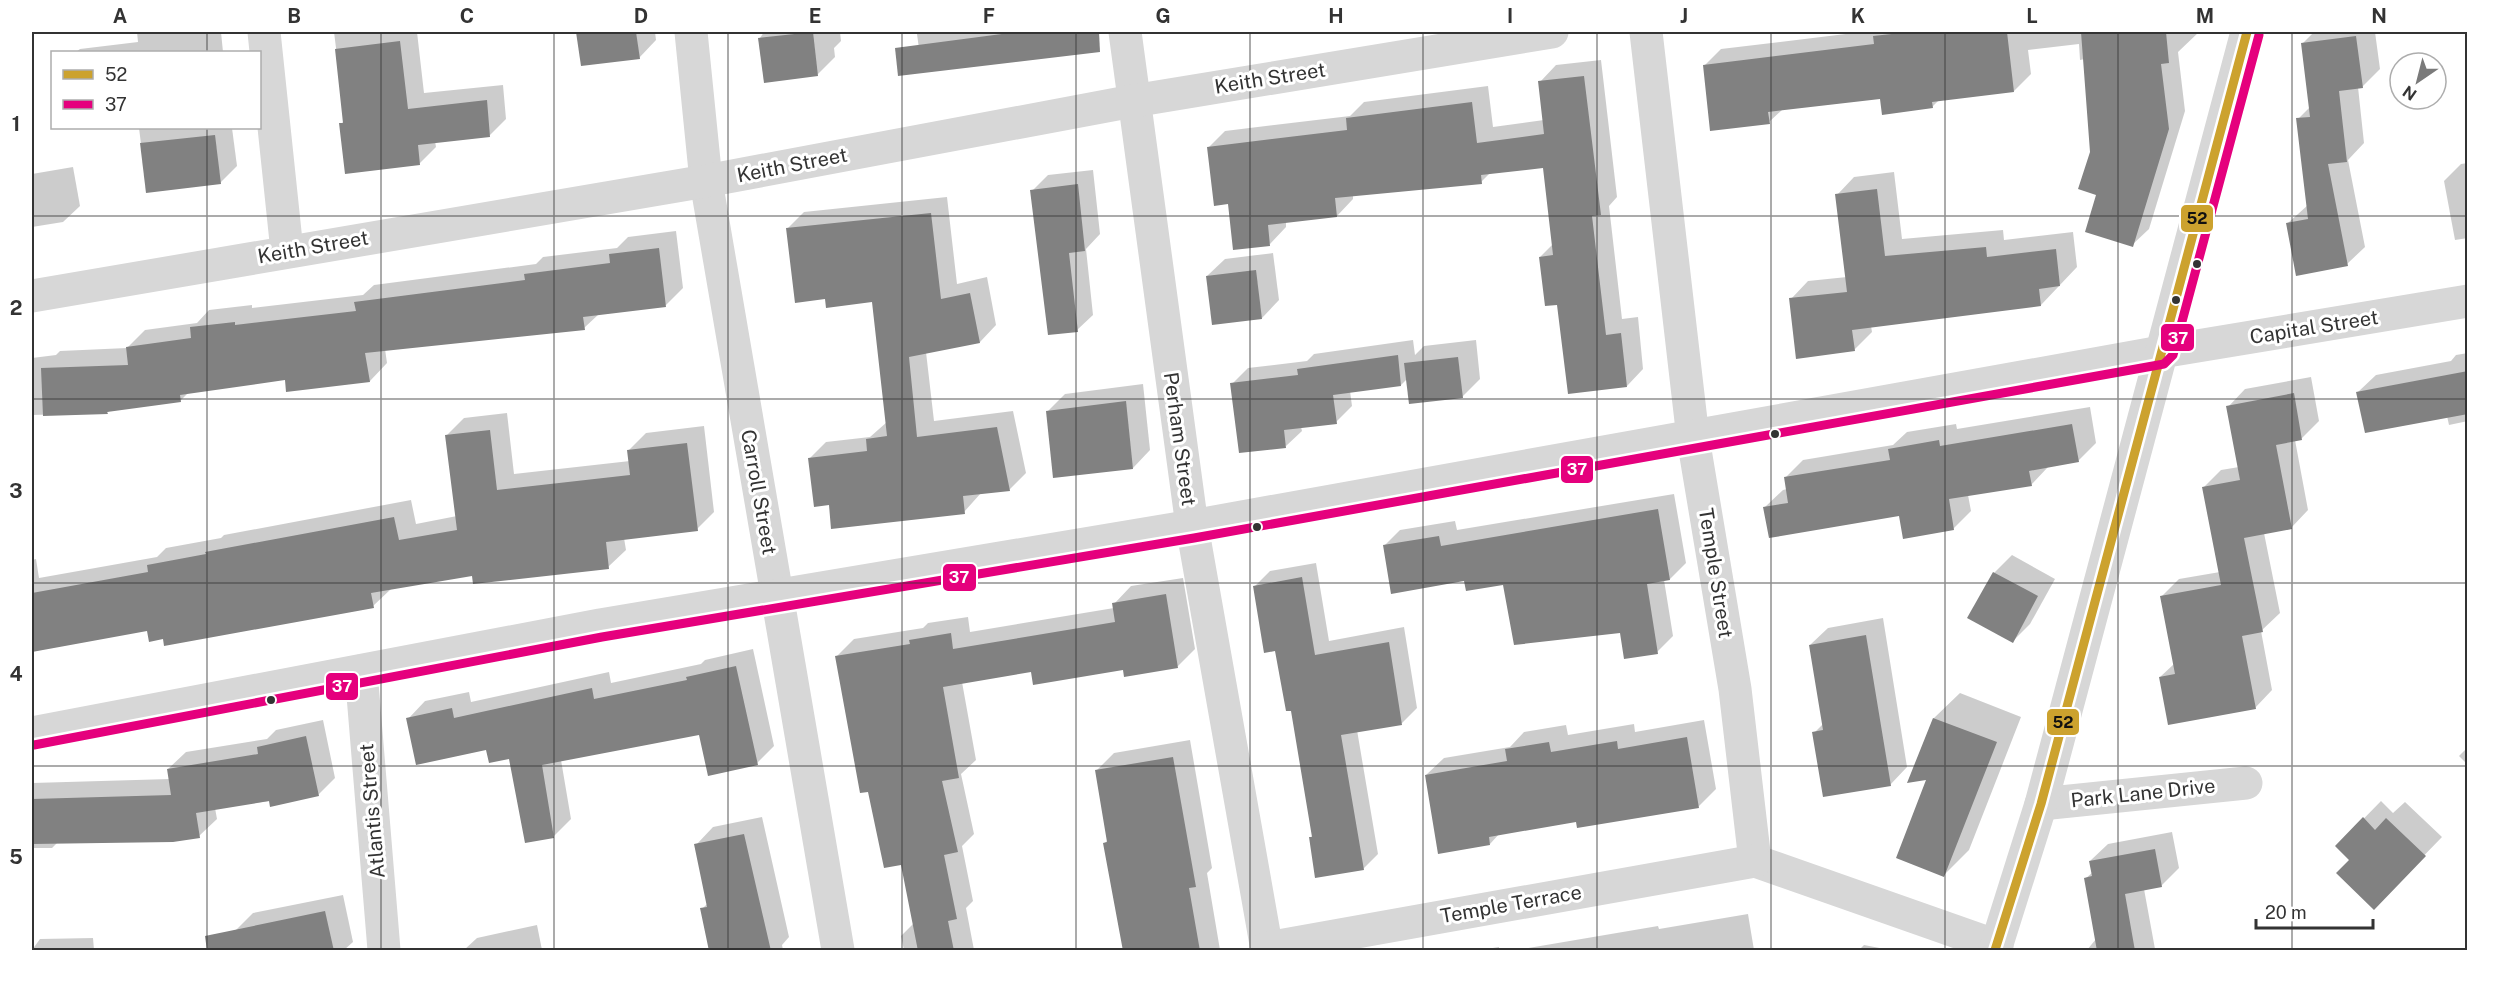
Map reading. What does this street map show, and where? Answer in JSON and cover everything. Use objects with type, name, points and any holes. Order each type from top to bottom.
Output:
[{"type":"street","points":[[264,32],[287,251]]},
{"type":"street","name":"Carroll Street","points":[[691,32],[706,181],[838,951]]},
{"type":"street","name":"Perham Street","points":[[1125,32],[1192,526],[1267,949]]},
{"type":"street","name":"Keith Street","points":[[32,296],[706,181],[1133,101],[1552,32]]},
{"type":"street","name":"Temple Street","points":[[1646,32],[1693,438],[1735,689],[1755,861]]},
{"type":"street","points":[[1755,861],[1996,948],[2041,804],[2247,32]]},
{"type":"street","name":"Capital Street","points":[[32,734],[777,594],[1192,526],[1693,438],[2161,352],[2468,301]]},
{"type":"street","name":"Atlantis Street","points":[[361,671],[384,951]]},
{"type":"street","name":"Park Lane Drive","points":[[2041,804],[2246,783]]},
{"type":"street","name":"Temple Terrace","points":[[1267,949],[1755,861]]},
{"type":"building","points":[[576,32],[636,32],[640,59],[581,66]]},
{"type":"building","points":[[813,32],[818,76],[764,83],[758,38]]},
{"type":"building","points":[[1017,32],[1099,32],[1100,52],[898,76],[895,48]]},
{"type":"building","points":[[1910,32],[2007,32],[2014,92],[1932,102],[1933,108],[1882,115],[1880,99],[1768,112],[1770,124],[1710,131],[1703,65],[1874,44],[1873,36]]},
{"type":"building","points":[[2081,32],[2166,32],[2169,63],[2161,64],[2169,129],[2133,247],[2085,232],[2096,195],[2078,189],[2090,152]]},
{"type":"building","points":[[2356,36],[2363,88],[2339,91],[2347,162],[2328,164],[2348,266],[2296,276],[2286,223],[2308,219],[2296,118],[2310,117],[2301,43]]},
{"type":"building","points":[[400,41],[408,109],[487,100],[490,137],[418,145],[420,165],[345,174],[339,123],[343,123],[335,49]]},
{"type":"building","points":[[1584,76],[1601,215],[1592,216],[1606,335],[1621,333],[1627,387],[1568,394],[1557,305],[1545,306],[1539,257],[1553,255],[1543,168],[1481,175],[1482,184],[1335,198],[1337,217],[1268,225],[1270,246],[1233,250],[1228,204],[1214,206],[1207,147],[1347,130],[1346,118],[1472,102],[1477,143],[1544,134],[1538,81]]},
{"type":"building","points":[[215,135],[221,184],[146,193],[140,143]]},
{"type":"building","points":[[1078,184],[1085,251],[1069,253],[1078,332],[1048,335],[1030,190]]},
{"type":"building","points":[[1877,189],[1885,256],[1986,247],[1987,257],[2056,249],[2060,286],[2039,289],[2041,306],[1852,330],[1855,351],[1796,359],[1789,298],[1847,292],[1835,194]]},
{"type":"building","points":[[931,213],[941,299],[970,293],[980,343],[909,357],[917,437],[997,427],[1010,491],[963,496],[965,514],[831,529],[829,505],[814,507],[808,458],[867,451],[866,439],[887,436],[872,302],[826,308],[825,299],[795,303],[786,228]]},
{"type":"building","points":[[659,248],[666,307],[583,317],[585,330],[365,353],[370,382],[286,392],[285,380],[180,395],[181,402],[107,412],[108,414],[43,416],[41,368],[128,365],[126,347],[191,338],[190,327],[235,322],[235,325],[356,311],[354,302],[525,280],[524,274],[610,263],[609,254]]},
{"type":"building","points":[[1256,270],[1262,319],[1212,325],[1206,276]]},
{"type":"building","points":[[1398,355],[1401,386],[1333,395],[1337,424],[1284,430],[1286,448],[1239,453],[1230,383],[1298,375],[1297,369]]},
{"type":"building","points":[[1458,357],[1463,398],[1409,404],[1404,363]]},
{"type":"building","points":[[2468,371],[2468,414],[2365,433],[2356,392]]},
{"type":"building","points":[[2294,393],[2302,440],[2276,445],[2292,529],[2244,538],[2263,632],[2242,636],[2256,709],[2168,725],[2159,677],[2175,674],[2160,596],[2221,585],[2202,487],[2240,480],[2226,406]]},
{"type":"building","points":[[1126,401],[1133,469],[1053,478],[1046,411]]},
{"type":"building","points":[[2072,424],[2079,462],[2029,471],[2032,486],[1949,499],[1954,530],[1903,539],[1899,516],[1769,538],[1763,507],[1788,503],[1784,477],[1890,460],[1888,449],[1939,440],[1940,446]]},
{"type":"building","points":[[490,430],[497,490],[630,475],[627,450],[687,443],[698,531],[606,542],[609,569],[473,584],[472,576],[371,593],[374,608],[164,646],[163,639],[149,642],[147,631],[32,652],[32,593],[148,572],[147,565],[206,554],[205,552],[394,517],[399,540],[457,530],[445,435]]},
{"type":"building","points":[[1658,509],[1670,580],[1647,584],[1658,654],[1624,659],[1620,633],[1514,645],[1503,585],[1466,591],[1464,581],[1391,594],[1383,545],[1439,536],[1441,546]]},
{"type":"building","points":[[1993,572],[2038,596],[2013,643],[1967,618]]},
{"type":"building","points":[[1302,577],[1315,655],[1389,642],[1402,725],[1341,735],[1364,870],[1315,878],[1309,837],[1312,837],[1291,711],[1286,711],[1275,651],[1264,653],[1253,586]]},
{"type":"building","points":[[1166,594],[1178,668],[1124,677],[1123,670],[1033,685],[1031,672],[943,687],[959,778],[942,781],[958,852],[944,855],[957,919],[948,921],[954,951],[918,951],[901,865],[884,868],[868,792],[860,793],[835,656],[910,644],[909,640],[951,633],[953,649],[1115,622],[1112,603]]},
{"type":"building","points":[[1866,635],[1891,786],[1823,797],[1812,732],[1823,730],[1809,645]]},
{"type":"building","points":[[736,666],[758,765],[708,776],[699,735],[542,765],[554,838],[525,843],[509,759],[489,763],[486,750],[416,765],[406,718],[452,708],[454,718],[592,688],[594,699],[687,680],[686,677]]},
{"type":"building","points":[[1933,718],[1997,742],[1944,877],[1896,858],[1926,780],[1907,783]]},
{"type":"building","points":[[306,736],[319,796],[270,807],[269,801],[196,813],[200,838],[173,842],[32,844],[32,799],[171,795],[167,769],[258,754],[257,747]]},
{"type":"building","points":[[1687,737],[1699,808],[1577,828],[1576,822],[1489,837],[1490,845],[1438,854],[1425,775],[1507,761],[1505,749],[1549,742],[1551,752],[1617,741],[1618,749]]},
{"type":"building","points":[[1173,757],[1196,887],[1189,888],[1200,951],[1123,951],[1103,843],[1107,842],[1095,770]]},
{"type":"building","points":[[2363,817],[2375,830],[2386,818],[2426,856],[2374,910],[2336,873],[2349,860],[2335,846]]},
{"type":"building","points":[[744,834],[771,951],[709,951],[700,908],[707,907],[694,844]]},
{"type":"building","points":[[2155,849],[2162,887],[2125,894],[2135,951],[2097,951],[2084,878],[2092,876],[2089,861]]},
{"type":"building","points":[[325,911],[334,951],[207,951],[205,936]]},
{"type":"transit line","name":"52","points":[[1995,950],[2041,804],[2247,32]]},
{"type":"transit line","name":"37","points":[[34,745],[602,637],[1194,538],[2164,364],[2173,355],[2259,35]]}]
